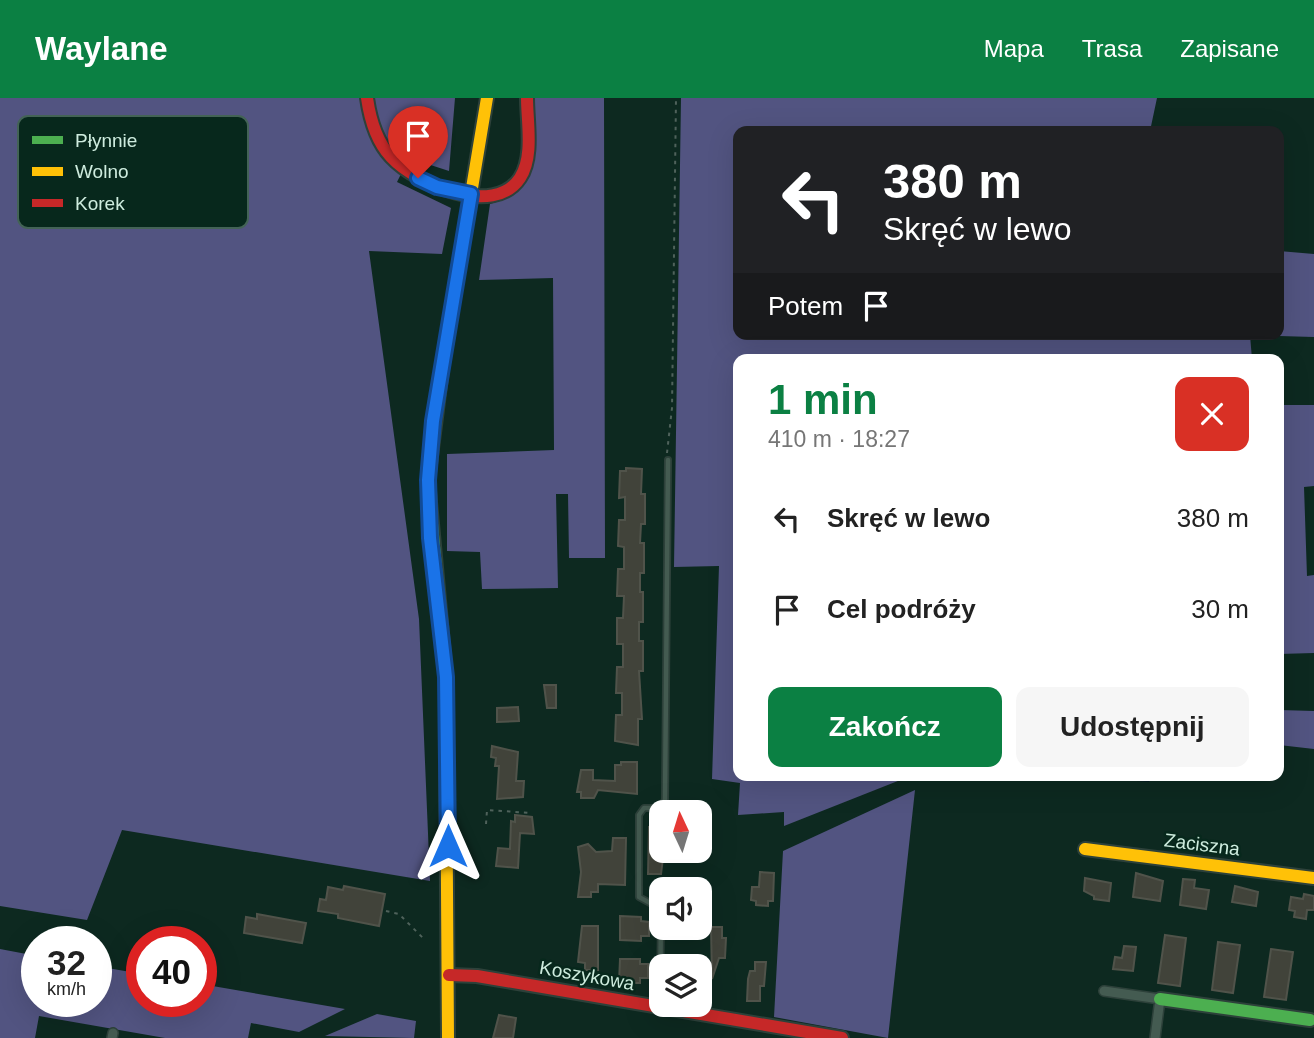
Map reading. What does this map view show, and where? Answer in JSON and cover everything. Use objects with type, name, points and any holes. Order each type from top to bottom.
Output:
[{"type":"street","points":[[367,98],[374,130],[397,163],[427,183],[488,196],[506,193],[522,175],[526,155],[527,98]]},
{"type":"street","points":[[449,1038],[446,677],[430,538],[428,480],[433,421],[487,98]]},
{"type":"street","name":"Zaciszna","points":[[1085,849],[1314,877]]},
{"type":"street","name":"Koszykowa","points":[[449,975],[477,976],[649,1005]]},
{"type":"street","points":[[1104,992],[1310,1020]]},
{"type":"street","points":[[1155,1038],[1160,999]]},
{"type":"street","name":"Koszykowa","points":[[712,1016],[842,1038]]},
{"type":"lane","points":[[661,954],[661,909],[639,897],[639,815],[645,808],[660,808],[665,800],[668,460]]},
{"type":"path","points":[[668,460],[676,98]]},
{"type":"path","points":[[486,824],[487,810],[531,813]]},
{"type":"path","points":[[386,911],[399,914],[425,940]]},
{"type":"shaded area","points":[[0,98],[455,98],[449,171],[409,158],[397,182],[451,208],[442,254],[369,251],[419,619],[430,881],[122,830],[87,920],[0,906]]},
{"type":"shaded area","points":[[531,98],[604,98],[605,558],[569,558],[568,494],[556,494],[558,588],[482,589],[480,552],[447,551],[447,454],[554,450],[553,278],[479,280],[490,204],[507,198],[519,188],[530,162]]},
{"type":"shaded area","points":[[681,98],[1157,98],[1151,126],[733,126],[733,340],[1250,340],[1252,354],[733,354],[733,781],[898,781],[784,826],[784,812],[738,815],[740,783],[712,779],[719,566],[674,567]]},
{"type":"shaded area","points":[[1284,251],[1314,254],[1314,337],[1284,336]]},
{"type":"shaded area","points":[[1284,405],[1314,405],[1314,486],[1304,487],[1307,576],[1314,575],[1314,653],[1284,654]]},
{"type":"shaded area","points":[[1284,710],[1314,711],[1314,749],[1284,746]]},
{"type":"shaded area","points":[[915,790],[888,1038],[774,1017],[783,851]]},
{"type":"shaded area","points":[[0,949],[21,953],[21,1017],[39,1017],[35,1038],[0,1038]]},
{"type":"shaded area","points":[[112,969],[126,971],[126,1017],[217,1017],[217,987],[345,1009],[299,1032],[251,1023],[248,1038],[165,1038],[45,1017],[112,1017]]},
{"type":"shaded area","points":[[377,1014],[416,1021],[414,1038],[325,1036]]},
{"type":"building","points":[[626,468],[642,469],[641,494],[645,494],[645,524],[641,524],[640,543],[644,543],[644,573],[640,573],[643,622],[639,622],[639,641],[643,641],[643,671],[639,671],[642,719],[638,719],[638,745],[615,741],[616,715],[622,715],[622,693],[616,693],[617,667],[623,667],[623,644],[617,644],[617,618],[623,618],[624,596],[617,596],[618,569],[624,569],[624,547],[618,546],[619,520],[625,520],[625,497],[619,498],[620,471],[626,471]]},
{"type":"building","points":[[544,685],[556,685],[556,708],[547,708]]},
{"type":"building","points":[[518,707],[519,721],[497,722],[497,708]]},
{"type":"building","points":[[492,746],[518,752],[516,781],[524,781],[523,797],[497,799],[499,766],[495,766],[496,758],[491,757]]},
{"type":"building","points":[[621,762],[637,762],[637,794],[598,790],[594,798],[581,798],[581,792],[577,792],[581,770],[593,770],[593,780],[615,781],[615,765],[621,765]]},
{"type":"building","points":[[515,815],[532,817],[534,834],[520,833],[518,868],[496,866],[498,848],[510,849],[511,821],[515,822]]},
{"type":"building","points":[[649,827],[649,863],[662,863],[661,874],[648,874]]},
{"type":"building","points":[[613,838],[626,838],[625,885],[598,884],[598,892],[591,892],[591,897],[578,897],[581,872],[578,847],[588,844],[596,852],[612,851]]},
{"type":"building","points":[[760,872],[774,873],[773,901],[768,901],[768,906],[756,905],[756,901],[751,900],[752,887],[759,887]]},
{"type":"building","points":[[1136,873],[1163,881],[1160,901],[1133,897]]},
{"type":"building","points":[[1085,878],[1111,883],[1109,901],[1094,899],[1094,896],[1084,891]]},
{"type":"building","points":[[1183,879],[1195,880],[1194,888],[1209,890],[1206,909],[1180,905]]},
{"type":"building","points":[[344,886],[385,894],[379,926],[318,911],[320,899],[326,900],[328,887],[343,890]]},
{"type":"building","points":[[1235,886],[1258,892],[1256,906],[1232,902]]},
{"type":"building","points":[[1304,894],[1314,896],[1314,910],[1307,910],[1306,919],[1294,917],[1295,911],[1289,910],[1291,897],[1303,899]]},
{"type":"building","points":[[257,914],[306,923],[302,943],[244,933],[246,917],[257,919]]},
{"type":"building","points":[[620,916],[641,917],[641,921],[649,922],[649,936],[641,936],[641,941],[620,940]]},
{"type":"building","points":[[582,926],[598,926],[598,970],[585,970],[585,963],[578,962]]},
{"type":"building","points":[[712,927],[722,927],[722,938],[726,938],[725,958],[719,958],[712,979]]},
{"type":"building","points":[[1165,935],[1186,938],[1180,986],[1158,983]]},
{"type":"building","points":[[1218,942],[1240,945],[1233,993],[1212,990]]},
{"type":"building","points":[[1124,946],[1136,947],[1133,971],[1113,969],[1115,957],[1122,958]]},
{"type":"building","points":[[1271,949],[1293,952],[1286,1000],[1264,997]]},
{"type":"building","points":[[620,959],[640,959],[640,964],[648,964],[648,978],[640,978],[640,983],[619,983]]},
{"type":"building","points":[[755,962],[766,962],[764,986],[760,986],[760,1001],[747,1001],[748,979],[750,971],[755,971]]},
{"type":"building","points":[[499,1015],[516,1018],[513,1038],[493,1038]]},
{"type":"traffic: fast","points":[[443,362],[428,480],[446,677],[446,744]]},
{"type":"traffic: fast","points":[[1160,999],[1310,1020]]},
{"type":"traffic: slow","points":[[443,362],[487,98]]},
{"type":"traffic: slow","points":[[446,744],[448,1038]]},
{"type":"traffic: slow","points":[[1085,849],[1314,878]]},
{"type":"traffic: jam","points":[[367,98],[374,129],[391,157],[418,177],[436,186],[474,196],[492,195],[508,190],[520,178],[528,150],[527,98]]},
{"type":"traffic: jam","points":[[449,975],[477,976],[842,1038]]},
{"type":"route","points":[[418,178],[437,187],[471,194],[433,421],[428,480],[430,538],[446,677],[448,846]]}]
